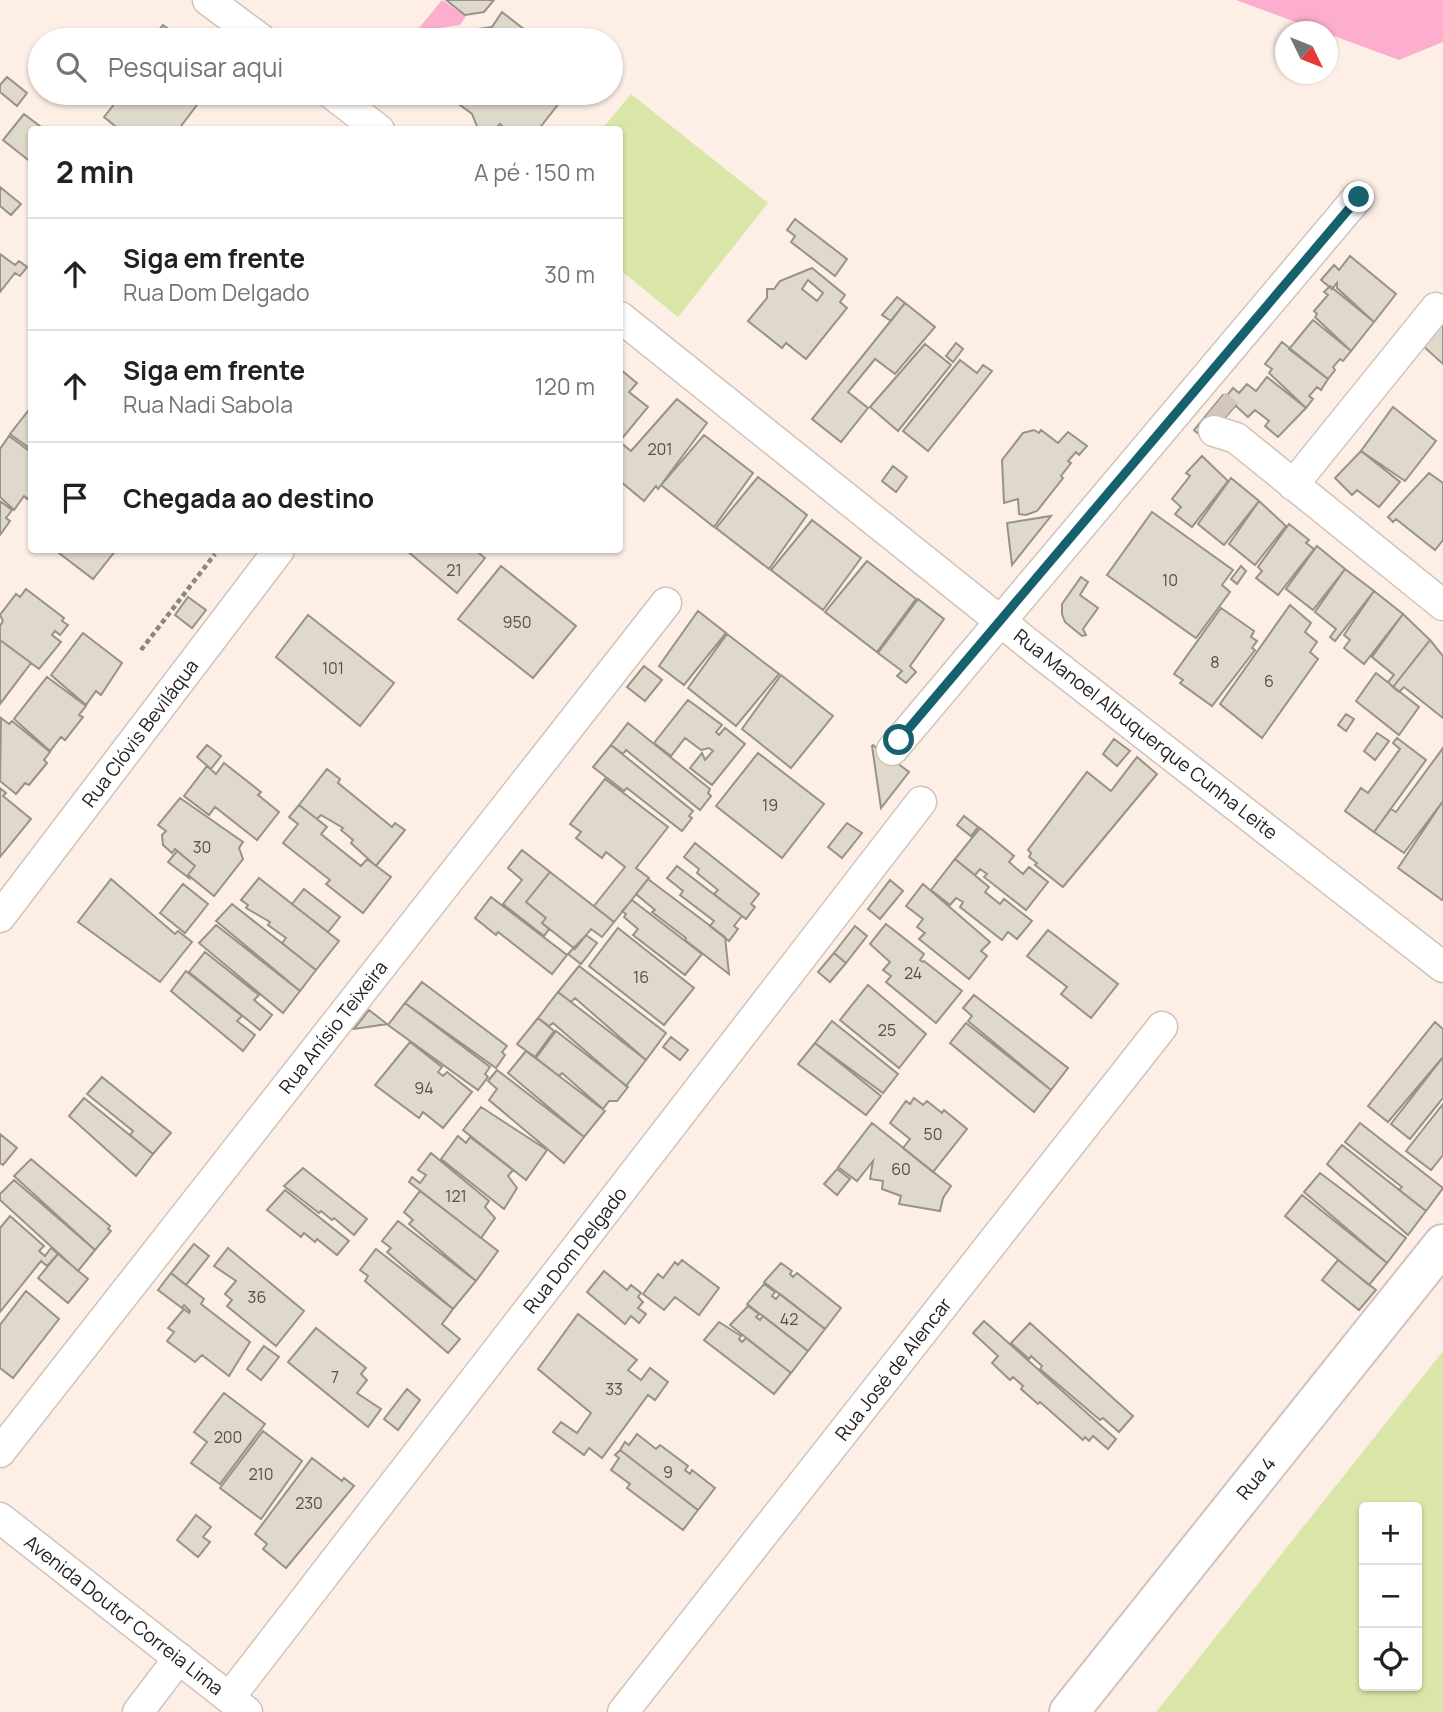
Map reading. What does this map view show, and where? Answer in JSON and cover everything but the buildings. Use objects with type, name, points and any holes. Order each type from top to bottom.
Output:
[{"type":"street","points":[[208,0],[246,28]]},
{"type":"street","points":[[347,105],[374,126]]},
{"type":"street","points":[[892,750],[1000,620],[1211,415],[1359,197]]},
{"type":"street","points":[[1293,485],[1436,308]]},
{"type":"street","name":"Rua Manoel Albuquerque Cunha Leite","points":[[623,319],[1000,620],[1443,967]]},
{"type":"street","points":[[1211,415],[1443,606]]},
{"type":"street","name":"Rua Clóvis Beviláqua","points":[[0,917],[277,553]]},
{"type":"street","name":"Rua Anísio Teixeira","points":[[0,1452],[666,603]]},
{"type":"street","name":"Rua Dom Delgado","points":[[238,1705],[921,802]]},
{"type":"street","name":"Rua José de Alencar","points":[[623,1712],[1162,1027]]},
{"type":"street","name":"Rua 4","points":[[1069,1712],[1443,1244]]},
{"type":"street","name":"Avenida Doutor Correia Lima","points":[[0,1518],[238,1705]]},
{"type":"street","points":[[138,1712],[179,1658]]},
{"type":"path","points":[[141,650],[215,554]]},
{"type":"green space","points":[[631,94],[768,203],[678,317],[623,272],[623,126],[604,126]]},
{"type":"green space","points":[[1443,1351],[1443,1712],[1156,1712]]},
{"type":"shaded area","points":[[442,0],[466,16],[460,25],[419,28]]},
{"type":"shaded area","points":[[1236,0],[1443,0],[1443,42],[1399,60],[1338,38],[1338,21],[1293,21]]},
{"type":"tunnel","points":[[1216,404],[1228,414]]},
{"type":"route","points":[[899,740],[1359,197]]}]
